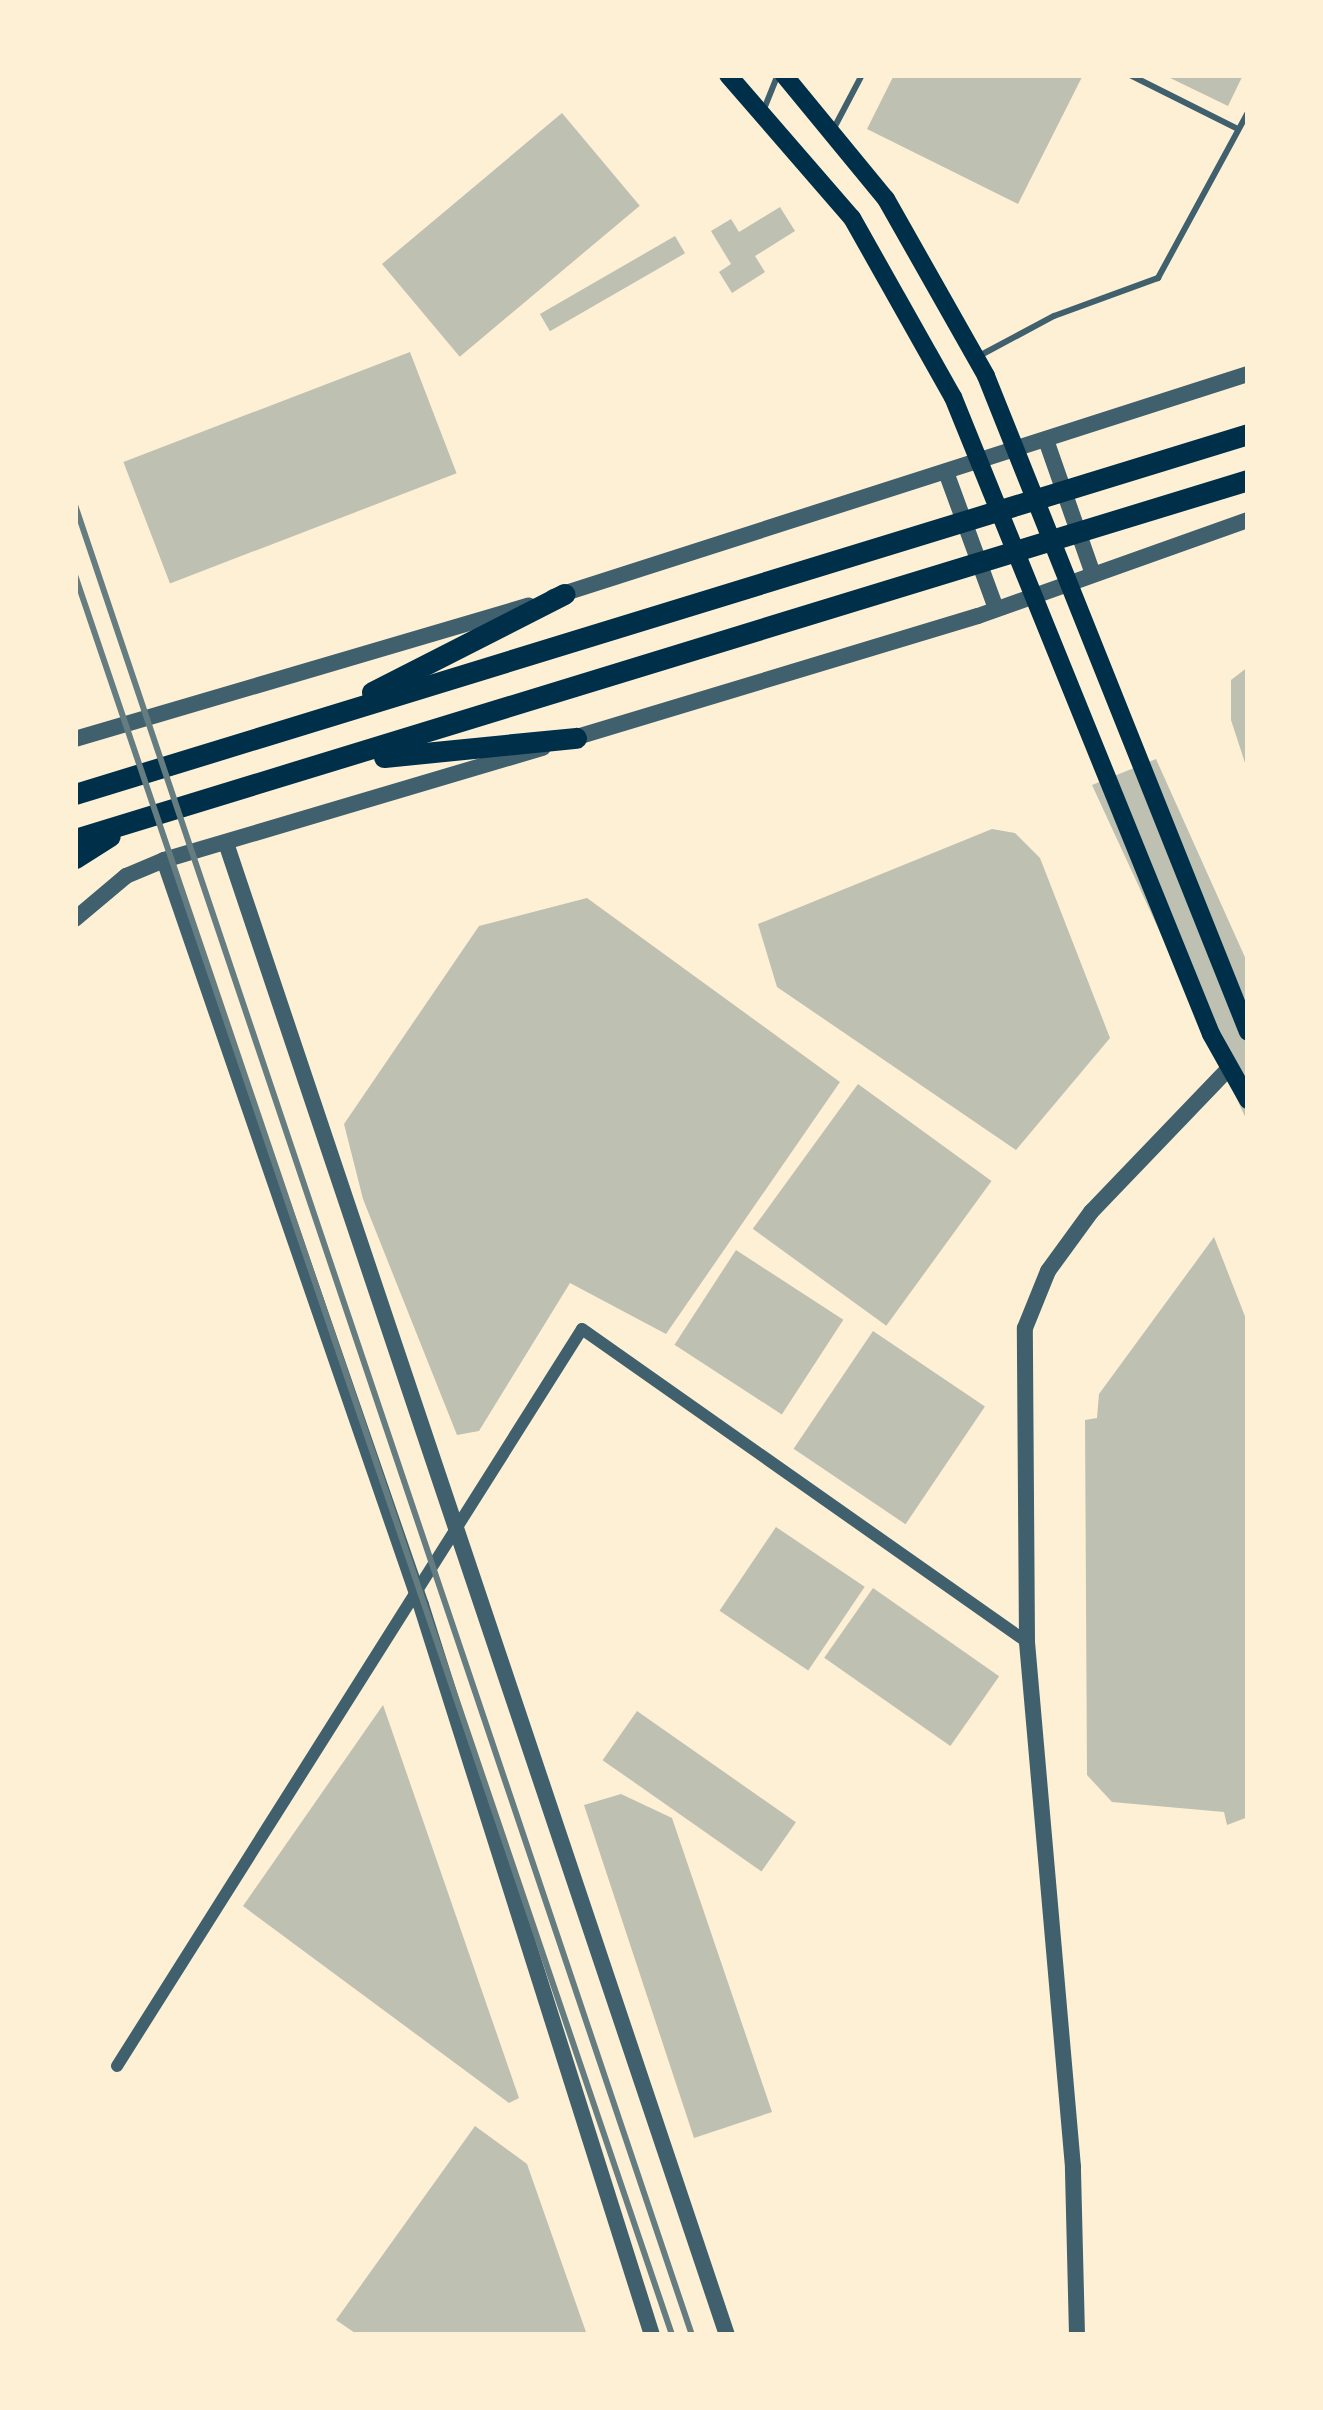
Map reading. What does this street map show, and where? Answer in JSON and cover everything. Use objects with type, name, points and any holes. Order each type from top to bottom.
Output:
[{"type":"highway","points":[[75,794],[1248,434]]},
{"type":"highway","points":[[75,839],[1248,480]]},
{"type":"highway","points":[[319,718],[564,594]]},
{"type":"highway","points":[[335,762],[576,737]]},
{"type":"highway","points":[[75,858],[136,819]]},
{"type":"main road","points":[[728,75],[764,109],[852,218],[980,460],[1230,1067],[1248,1100]]},
{"type":"main road","points":[[781,75],[834,128],[910,236],[976,358],[1071,579],[1248,1032]]},
{"type":"street","points":[[75,739],[564,594],[1248,374]]},
{"type":"street","points":[[1046,440],[1092,571]]},
{"type":"street","points":[[946,472],[996,609]]},
{"type":"street","points":[[75,919],[126,876],[164,860],[227,846],[996,609],[1092,571],[1248,520]]},
{"type":"street","points":[[227,846],[727,2335]]},
{"type":"street","points":[[164,860],[417,1594],[652,2335]]},
{"type":"street","points":[[1077,2335],[1073,2167],[1027,1642],[1030,1309],[1091,1213],[1230,1067]]},
{"type":"street","points":[[117,2066],[458,1535],[582,1329],[1027,1642]]},
{"type":"lane","points":[[764,109],[781,75]]},
{"type":"lane","points":[[834,128],[862,75]]},
{"type":"lane","points":[[1130,75],[1238,129]]},
{"type":"lane","points":[[976,358],[1054,316],[1158,278],[1248,112]]},
{"type":"building","points":[[894,75],[1083,75],[1018,204],[867,129]]},
{"type":"building","points":[[1164,75],[1243,75],[1228,106]]},
{"type":"building","points":[[562,113],[640,206],[460,357],[382,264]]},
{"type":"building","points":[[780,207],[795,231],[755,256],[765,272],[732,293],[719,272],[731,264],[711,231],[731,219],[739,232]]},
{"type":"building","points":[[675,236],[685,253],[550,331],[540,314]]},
{"type":"building","points":[[410,352],[457,473],[170,583],[123,462]]},
{"type":"building","points":[[1248,667],[1247,769],[1231,720],[1231,680]]},
{"type":"building","points":[[1156,759],[1248,964],[1248,1123],[1092,785]]},
{"type":"building","points":[[992,829],[1015,833],[1040,858],[1110,1038],[1016,1150],[777,987],[758,924]]},
{"type":"building","points":[[587,898],[840,1082],[666,1334],[570,1283],[479,1431],[457,1435],[363,1199],[344,1124],[479,926]]},
{"type":"building","points":[[858,1084],[991,1181],[886,1326],[753,1229]]},
{"type":"building","points":[[1214,1237],[1248,1324],[1248,1817],[1227,1825],[1224,1812],[1112,1802],[1087,1775],[1085,1420],[1097,1418],[1099,1394]]},
{"type":"building","points":[[736,1250],[843,1320],[782,1414],[674,1345]]},
{"type":"building","points":[[873,1331],[985,1406],[906,1524],[794,1449]]},
{"type":"building","points":[[776,1527],[865,1587],[808,1671],[720,1611]]},
{"type":"building","points":[[873,1588],[999,1676],[950,1746],[824,1658]]},
{"type":"building","points":[[383,1705],[519,2098],[509,2103],[243,1906]]},
{"type":"building","points":[[637,1711],[796,1822],[762,1871],[603,1760]]},
{"type":"building","points":[[621,1794],[672,1818],[772,2112],[694,2138],[584,1805]]},
{"type":"building","points":[[475,2126],[527,2164],[587,2335],[358,2335],[336,2320]]},
{"type":"railway","points":[[75,505],[692,2335]]},
{"type":"railway","points":[[75,575],[672,2335]]}]
